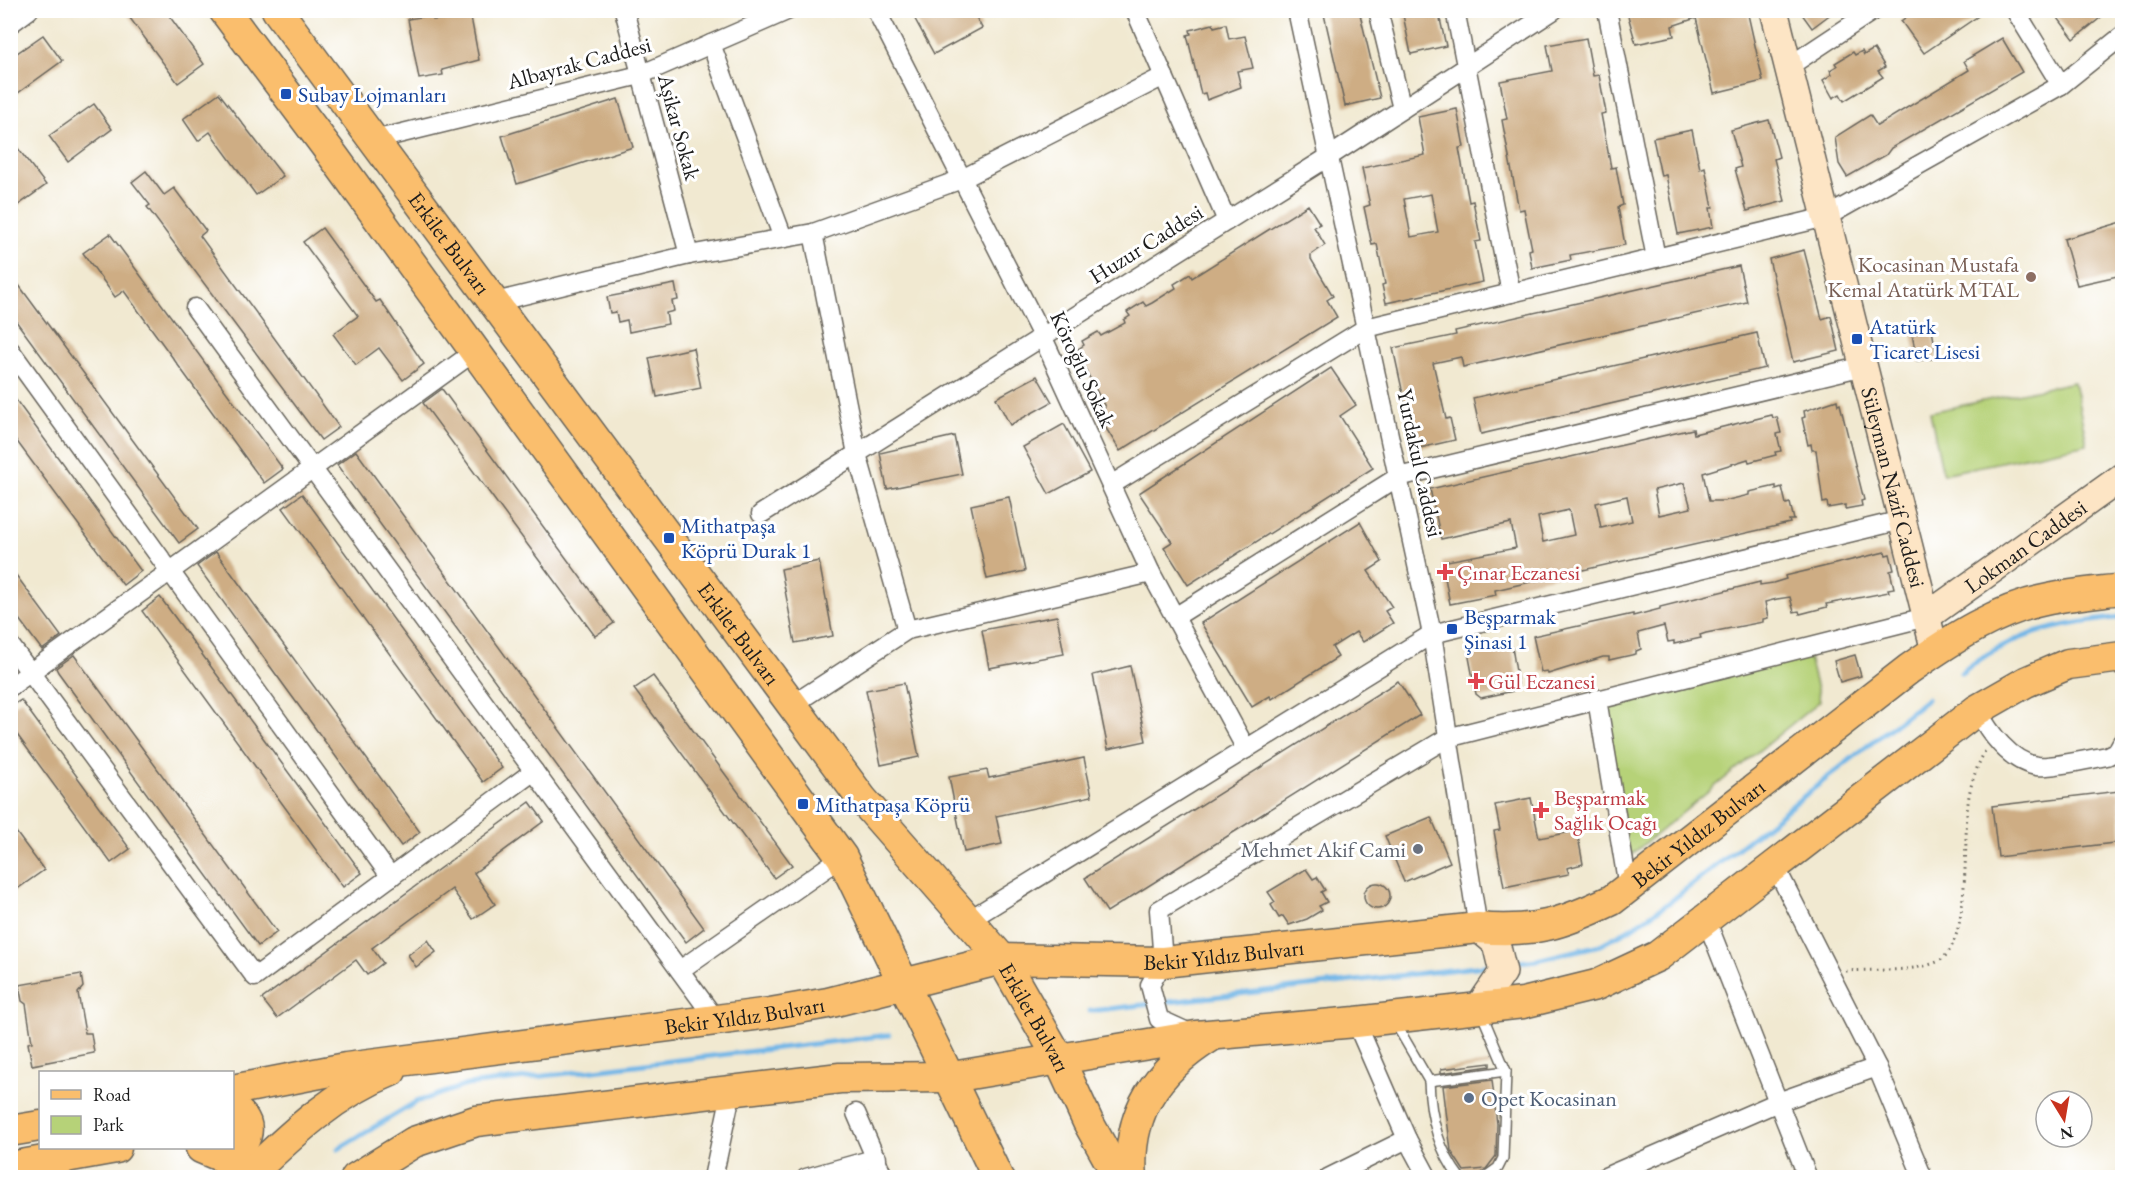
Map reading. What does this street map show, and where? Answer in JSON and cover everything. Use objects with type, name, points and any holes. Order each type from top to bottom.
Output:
[{"type":"main road","name":"Erkilet Bulvarı","points":[[224,10],[842,857],[952,1077],[998,1178]]},
{"type":"main road","name":"Erkilet Bulvarı","points":[[277,10],[862,799],[1002,959],[1059,1057],[1088,1122],[1119,1178]]},
{"type":"main road","name":"Bekir Yıldız Bulvarı","points":[[234,1090],[346,1068],[716,1020],[828,1003],[1002,959],[1157,973],[1487,936],[1539,928],[1612,900],[1935,651],[1971,628],[2029,604],[2048,599],[2122,589]]},
{"type":"main road","points":[[356,1178],[392,1167],[434,1134],[476,1121],[840,1078],[952,1077],[1059,1057],[1205,1036],[1356,1022],[1548,999],[1596,985],[1658,956],[1977,710],[2026,682],[2068,664],[2122,657]]},
{"type":"main road","points":[[1132,1178],[1135,1134],[1150,1092],[1170,1066],[1205,1036]]},
{"type":"main road","points":[[220,1149],[252,1176],[291,1134],[334,1100],[382,1074],[431,1058]]},
{"type":"main road","points":[[897,1077],[935,1098],[980,1138]]},
{"type":"main road","points":[[234,1110],[243,1117],[248,1129],[243,1142],[234,1145]]},
{"type":"main road","points":[[10,1131],[39,1126]]},
{"type":"main road","points":[[10,1167],[110,1149]]},
{"type":"street","points":[[10,24],[29,10]]},
{"type":"street","name":"Aşikar Sokak","points":[[624,10],[689,255]]},
{"type":"street","name":"Köroğlu Sokak","points":[[876,10],[1043,338],[1151,573],[1246,749]]},
{"type":"street","points":[[1135,10],[1227,221]]},
{"type":"street","name":"Yurdakul Caddesi","points":[[1298,10],[1432,634],[1447,738],[1487,936]]},
{"type":"street","points":[[1378,10],[1402,109]]},
{"type":"street","points":[[1455,10],[1511,293]]},
{"type":"street","name":"Huzur Caddesi","points":[[761,514],[1330,156],[1554,10]]},
{"type":"street","points":[[1607,10],[1656,258]]},
{"type":"street","name":"Süleyman Nazif Caddesi","points":[[1774,10],[1935,651]]},
{"type":"street","points":[[1788,68],[1874,10]]},
{"type":"street","points":[[2015,10],[2061,85]]},
{"type":"street","name":"Albayrak Caddesi","points":[[374,140],[640,75],[779,12]]},
{"type":"street","points":[[1111,485],[1366,328],[1826,217],[2061,85],[2122,36]]},
{"type":"street","points":[[711,44],[783,238]]},
{"type":"street","points":[[495,302],[689,255],[813,233],[962,179],[1164,76]]},
{"type":"street","points":[[813,233],[857,454],[907,630]]},
{"type":"street","points":[[195,308],[716,1020]]},
{"type":"street","points":[[10,351],[391,877]]},
{"type":"street","points":[[10,687],[474,352]]},
{"type":"street","points":[[1175,617],[1398,477],[1864,366]]},
{"type":"street","name":"Lokman Caddesi","points":[[1926,617],[2122,477]]},
{"type":"street","points":[[969,920],[1432,634],[1902,520]]},
{"type":"street","points":[[792,705],[907,630],[1151,573]]},
{"type":"street","points":[[1205,1036],[1159,1018],[1157,973],[1159,910],[1447,738],[1926,617]]},
{"type":"street","points":[[10,645],[255,977],[534,771]]},
{"type":"street","points":[[1597,699],[1628,887]]},
{"type":"street","points":[[1977,710],[1995,737],[2013,754],[2038,766],[2107,756],[2116,751],[2122,742]]},
{"type":"street","points":[[680,970],[842,857]]},
{"type":"street","points":[[1775,866],[1877,1067],[1923,1178]]},
{"type":"street","points":[[1706,919],[1808,1178]]},
{"type":"street","points":[[1479,1007],[1503,972],[1487,936]]},
{"type":"street","points":[[1356,1022],[1407,1139],[1428,1178]]},
{"type":"street","points":[[1603,1178],[1778,1102],[1877,1067]]},
{"type":"street","points":[[713,1178],[732,1089]]},
{"type":"street","points":[[856,1113],[884,1178]]},
{"type":"street","points":[[1328,1178],[1407,1139]]},
{"type":"street","points":[[806,1178],[876,1158]]},
{"type":"lane","points":[[1479,1007],[1506,1071],[1503,1158],[1498,1168],[1484,1178]]},
{"type":"lane","points":[[1393,1018],[1429,1081],[1433,1120],[1450,1166],[1460,1178]]},
{"type":"lane","points":[[1429,1081],[1506,1071]]},
{"type":"path","points":[[1829,972],[1906,968],[1936,962],[1949,953],[1955,938],[1964,890],[1970,788],[1980,762],[1995,737]]},
{"type":"green space","points":[[2074,382],[2087,444],[1943,474],[1930,412]]},
{"type":"green space","points":[[1808,654],[1820,701],[1632,854],[1622,846],[1597,702]]},
{"type":"building","points":[[124,10],[165,10],[204,64],[178,83]]},
{"type":"building","points":[[910,10],[972,10],[982,28],[934,54]]},
{"type":"building","points":[[1323,10],[1359,10],[1380,98],[1345,106]]},
{"type":"building","points":[[1402,10],[1438,10],[1446,46],[1411,54]]},
{"type":"building","points":[[1636,10],[1747,10],[1763,81],[1714,93],[1696,18],[1672,26],[1674,36],[1636,44],[1627,12]]},
{"type":"building","points":[[1799,10],[1836,10],[1812,28]]},
{"type":"building","points":[[1916,10],[1987,10],[1924,53],[1901,21]]},
{"type":"building","points":[[2052,10],[2110,10],[2074,39]]},
{"type":"building","points":[[432,15],[433,20],[471,17],[479,60],[442,70],[443,75],[419,79],[408,19]]},
{"type":"building","points":[[1213,24],[1214,27],[1226,24],[1229,39],[1245,36],[1253,68],[1237,71],[1241,87],[1207,100],[1205,93],[1201,94],[1187,35],[1191,34],[1190,30]]},
{"type":"building","points":[[43,35],[62,61],[18,93],[10,83],[10,58]]},
{"type":"building","points":[[1586,38],[1593,76],[1599,75],[1606,113],[1601,114],[1611,168],[1616,167],[1623,205],[1618,207],[1625,245],[1570,255],[1571,260],[1532,268],[1529,250],[1532,249],[1524,209],[1519,210],[1502,120],[1507,119],[1500,81],[1552,71],[1547,45]]},
{"type":"building","points":[[2002,38],[2022,72],[1891,148],[1886,155],[1847,177],[1839,164],[1835,137],[1870,115],[1877,126],[1969,70],[1964,61]]},
{"type":"building","points":[[1874,49],[1885,67],[1878,71],[1883,77],[1844,101],[1840,94],[1833,98],[1823,80],[1832,74],[1830,70],[1837,66],[1835,63],[1853,52],[1855,55],[1862,51],[1864,55]]},
{"type":"building","points":[[219,93],[283,176],[256,195],[210,132],[198,141],[183,119]]},
{"type":"building","points":[[618,99],[633,147],[517,184],[502,136]]},
{"type":"building","points":[[94,104],[112,129],[68,162],[49,136]]},
{"type":"building","points":[[1457,109],[1464,147],[1459,148],[1469,202],[1473,201],[1481,241],[1475,242],[1483,282],[1386,303],[1382,285],[1385,284],[1377,244],[1372,245],[1364,207],[1370,205],[1362,168],[1425,155],[1418,117]],"holes":[[[1431,194],[1438,232],[1411,237],[1404,199]]]},
{"type":"building","points":[[1769,120],[1779,157],[1774,159],[1785,201],[1747,211],[1735,169],[1741,167],[1731,130]]},
{"type":"building","points":[[1692,130],[1700,169],[1705,167],[1713,208],[1710,208],[1713,227],[1678,234],[1666,175],[1661,176],[1653,138]]},
{"type":"building","points":[[10,138],[46,185],[10,211]]},
{"type":"building","points":[[146,171],[164,195],[174,188],[206,231],[200,236],[339,427],[321,440],[147,207],[150,205],[132,182]]},
{"type":"building","points":[[1308,205],[1320,224],[1314,227],[1325,245],[1311,255],[1311,259],[1333,296],[1327,300],[1337,317],[1120,451],[1096,412],[1105,407],[1083,365],[1086,364],[1078,349],[1084,345],[1082,341],[1098,332],[1101,336],[1125,323],[1124,320],[1130,316],[1127,312],[1143,302],[1146,306],[1152,303],[1176,288],[1174,284],[1190,274],[1192,278]]},
{"type":"building","points":[[2122,222],[2122,275],[2077,285],[2064,239]]},
{"type":"building","points":[[322,228],[376,302],[380,300],[424,364],[403,380],[379,348],[356,365],[333,334],[358,316],[303,242]]},
{"type":"building","points":[[110,234],[283,469],[264,483],[124,291],[115,297],[83,253]]},
{"type":"building","points":[[1804,250],[1822,319],[1831,316],[1839,351],[1793,362],[1769,259]]},
{"type":"building","points":[[1739,266],[1747,302],[1463,367],[1461,357],[1433,363],[1446,419],[1450,418],[1455,440],[1415,449],[1393,348],[1456,335],[1455,331]]},
{"type":"building","points":[[10,273],[198,529],[179,543],[10,313]]},
{"type":"building","points":[[675,284],[678,300],[672,301],[674,311],[666,313],[668,324],[629,332],[627,320],[618,322],[616,312],[610,313],[607,297]]},
{"type":"building","points":[[1932,330],[1937,358],[1917,361],[1912,334]]},
{"type":"building","points":[[1757,333],[1765,368],[1481,434],[1473,398]]},
{"type":"building","points":[[693,348],[701,388],[657,397],[649,358]]},
{"type":"building","points":[[1331,368],[1356,405],[1340,416],[1373,468],[1188,585],[1164,547],[1172,542],[1139,493]]},
{"type":"building","points":[[1037,376],[1052,402],[1010,425],[996,398]]},
{"type":"building","points":[[442,389],[614,623],[595,636],[423,403]]},
{"type":"building","points":[[10,392],[141,571],[123,585],[10,432]]},
{"type":"building","points":[[1837,400],[1838,405],[1840,404],[1864,500],[1861,501],[1862,506],[1845,509],[1845,505],[1828,508],[1827,502],[1823,503],[1816,450],[1812,450],[1811,444],[1808,445],[1802,418],[1805,417],[1804,411]]},
{"type":"building","points":[[1772,415],[1773,418],[1777,417],[1781,433],[1777,434],[1781,451],[1775,452],[1776,455],[1749,462],[1748,459],[1703,473],[1709,501],[1724,501],[1749,495],[1749,492],[1776,486],[1776,489],[1782,487],[1786,504],[1790,503],[1794,520],[1789,520],[1790,523],[1495,590],[1496,595],[1450,604],[1442,562],[1516,548],[1511,523],[1441,539],[1430,489],[1693,429],[1694,434]],"holes":[[[1684,483],[1691,508],[1659,515],[1654,490]],[[1627,496],[1632,521],[1601,528],[1596,503]],[[1569,510],[1574,535],[1543,542],[1538,517]]]},
{"type":"building","points":[[1064,424],[1090,472],[1049,494],[1023,447]]},
{"type":"building","points":[[954,436],[962,474],[887,489],[880,453]]},
{"type":"building","points":[[356,451],[704,928],[686,942],[337,465]]},
{"type":"building","points":[[302,494],[502,768],[483,782],[283,508]]},
{"type":"building","points":[[1009,497],[1025,571],[987,579],[971,505]]},
{"type":"building","points":[[1360,522],[1382,562],[1368,571],[1392,607],[1385,611],[1393,623],[1363,642],[1356,632],[1332,647],[1338,657],[1272,699],[1270,696],[1252,707],[1201,623]]},
{"type":"building","points":[[216,552],[420,832],[401,846],[197,566]]},
{"type":"building","points":[[1885,552],[1886,555],[1890,554],[1894,570],[1890,571],[1894,588],[1888,589],[1889,592],[1826,604],[1827,607],[1800,614],[1799,611],[1794,612],[1790,597],[1777,599],[1765,602],[1768,618],[1763,619],[1763,622],[1706,633],[1700,635],[1701,638],[1674,644],[1674,641],[1668,642],[1664,626],[1638,633],[1641,649],[1636,651],[1636,654],[1609,660],[1609,657],[1603,657],[1548,674],[1547,671],[1541,672],[1533,636],[1633,614],[1633,616],[1760,582],[1760,585],[1773,583],[1786,579],[1785,576]]},
{"type":"building","points":[[819,561],[833,636],[795,643],[781,569]]},
{"type":"building","points":[[10,567],[61,636],[42,650],[10,607]]},
{"type":"building","points":[[160,597],[362,873],[343,887],[142,611]]},
{"type":"building","points":[[1057,616],[1064,654],[989,668],[982,630]]},
{"type":"building","points":[[1505,642],[1512,647],[1518,684],[1513,691],[1481,698],[1476,694],[1468,652],[1472,647]]},
{"type":"building","points":[[74,655],[277,932],[258,946],[58,672],[56,668]]},
{"type":"building","points":[[1855,655],[1861,676],[1840,682],[1834,661]]},
{"type":"building","points":[[1130,666],[1146,741],[1108,749],[1093,675]]},
{"type":"building","points":[[653,676],[792,865],[774,878],[634,689]]},
{"type":"building","points":[[1398,681],[1420,715],[1107,912],[1085,878]]},
{"type":"building","points":[[904,683],[919,757],[881,765],[866,690]]},
{"type":"building","points":[[21,700],[130,849],[111,863],[10,725],[10,707]]},
{"type":"building","points":[[1084,758],[1092,796],[996,816],[1002,844],[964,852],[949,777],[987,770],[989,778]]},
{"type":"building","points":[[2119,791],[2122,842],[1998,857],[1992,806]]},
{"type":"building","points":[[1531,798],[1539,838],[1577,831],[1583,864],[1567,868],[1569,874],[1504,887],[1494,831],[1500,830],[1495,805]]},
{"type":"building","points":[[530,802],[544,821],[474,873],[495,904],[473,919],[452,889],[372,948],[383,963],[367,975],[356,960],[277,1018],[262,999]]},
{"type":"building","name":"Mehmet Akif Cami","points":[[1431,817],[1450,862],[1404,882],[1385,836]]},
{"type":"building","points":[[10,824],[44,870],[10,894]]},
{"type":"building","points":[[1306,869],[1313,879],[1317,877],[1325,890],[1321,892],[1327,902],[1319,906],[1322,910],[1307,919],[1289,925],[1283,916],[1279,918],[1271,905],[1275,902],[1268,892]]},
{"type":"building","points":[[1377,883],[1386,887],[1390,896],[1386,905],[1377,909],[1368,905],[1364,896],[1368,887]]},
{"type":"building","points":[[428,940],[436,952],[416,967],[408,955]]},
{"type":"building","points":[[81,974],[83,987],[78,993],[85,1033],[91,1033],[94,1053],[32,1065],[28,1043],[32,1042],[26,1004],[22,1001],[19,985]]},
{"type":"building","points":[[1490,1063],[1490,1066],[1441,1073],[1441,1069]]},
{"type":"building","points":[[1492,1080],[1497,1124],[1496,1156],[1486,1169],[1464,1171],[1451,1151],[1443,1086]]},
{"type":"waterway","points":[[1961,673],[1999,648],[2037,632],[2122,617]]},
{"type":"waterway","points":[[1509,963],[1537,960],[1600,945],[1630,929],[1670,902],[1927,699]]},
{"type":"waterway","points":[[1090,1011],[1493,965]]},
{"type":"waterway","points":[[338,1149],[416,1102],[467,1085],[889,1035]]},
{"type":"place","name":"Subay Lojmanları","points":[[286,94]]},
{"type":"place","name":"Kocasinan Mustafa Kemal Atatürk MTAL","points":[[2031,277]]},
{"type":"place","name":"Atatürk Ticaret Lisesi","points":[[1857,339]]},
{"type":"place","name":"Mithatpaşa Köprü Durak 1","points":[[669,538]]},
{"type":"place","name":"Çınar Eczanesi","points":[[1445,572]]},
{"type":"place","name":"Beşparmak Şinasi 1","points":[[1452,629]]},
{"type":"place","name":"Gül Eczanesi","points":[[1476,681]]},
{"type":"place","name":"Mithatpaşa Köprü","points":[[803,804]]},
{"type":"place","name":"Beşparmak Sağlık Ocağı","points":[[1541,810]]},
{"type":"place","name":"Mehmet Akif Cami","points":[[1418,849]]},
{"type":"place","name":"Opet Kocasinan","points":[[1469,1098]]}]
